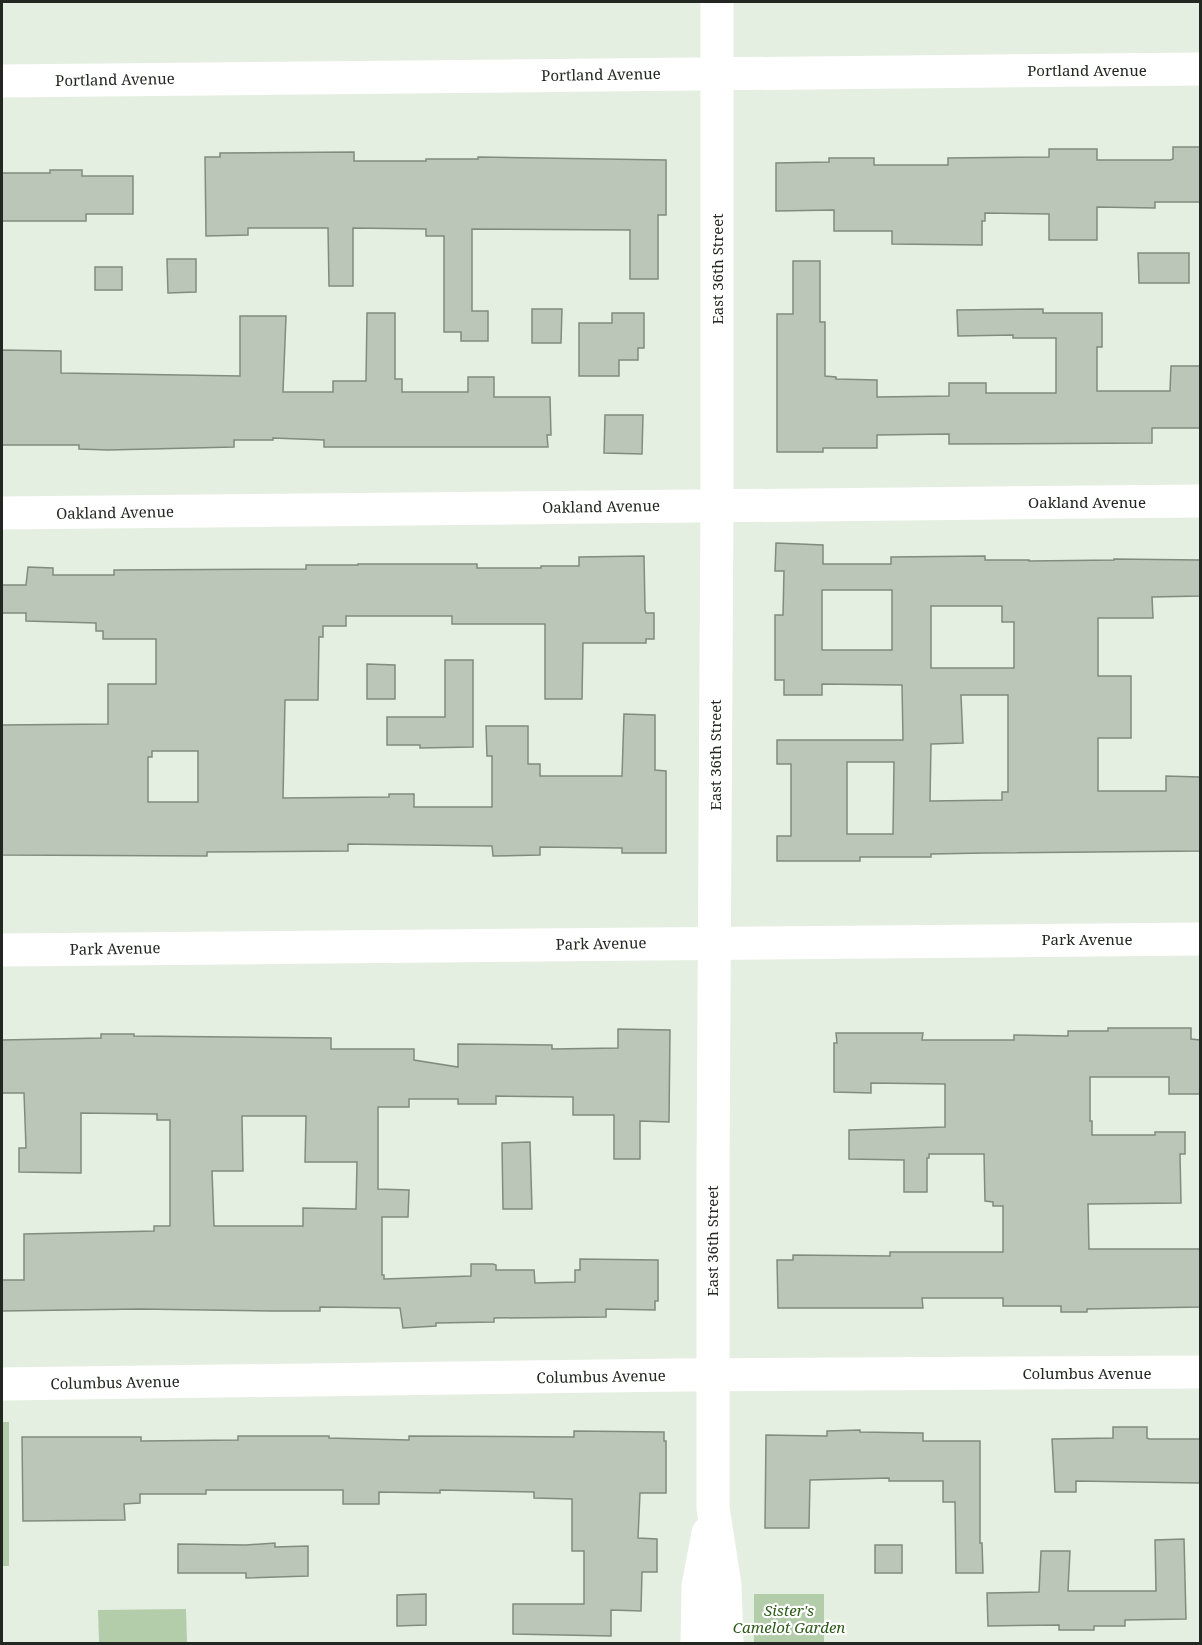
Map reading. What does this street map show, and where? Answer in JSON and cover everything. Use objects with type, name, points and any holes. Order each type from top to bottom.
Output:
[{"type":"street","name":"East 36th Street","points":[[697,1644],[699,1586],[712,1508],[717,2]]},
{"type":"street","name":"Portland Avenue","points":[[2,81],[1200,69]]},
{"type":"street","name":"Oakland Avenue","points":[[2,513],[1200,501]]},
{"type":"street","name":"Park Avenue","points":[[2,950],[1200,939]]},
{"type":"street","name":"Columbus Avenue","points":[[2,1384],[712,1375],[1200,1372]]},
{"type":"street","name":"East 36th Street","points":[[712,1508],[725,1585],[727,1644]]},
{"type":"green space","points":[[2,1422],[9,1422],[9,1566],[2,1566]]},
{"type":"green space","name":"Sister's Camelot Garden","points":[[754,1594],[824,1594],[824,1643],[754,1643]]},
{"type":"green space","points":[[186,1609],[187,1643],[99,1643],[98,1610]]},
{"type":"building","points":[[1173,147],[1200,147],[1200,202],[1155,202],[1155,208],[1097,207],[1097,240],[1049,240],[1049,214],[985,213],[985,221],[982,221],[982,245],[892,244],[892,231],[834,231],[834,210],[776,211],[776,163],[829,162],[829,158],[874,158],[874,165],[948,165],[948,158],[1049,157],[1049,149],[1097,149],[1097,160],[1170,160],[1173,159]]},
{"type":"building","points":[[354,152],[354,161],[426,161],[426,159],[478,159],[478,157],[666,160],[666,215],[658,215],[658,279],[630,279],[630,230],[472,229],[472,311],[488,311],[488,341],[461,341],[461,332],[444,332],[444,236],[426,236],[426,229],[353,228],[353,286],[329,286],[328,228],[248,228],[248,235],[206,236],[205,157],[220,157],[220,153]]},
{"type":"building","points":[[50,170],[82,170],[82,176],[133,176],[133,214],[86,214],[86,221],[2,221],[2,173],[50,173]]},
{"type":"building","points":[[1138,253],[1189,253],[1189,283],[1139,283]]},
{"type":"building","points":[[167,259],[196,259],[196,292],[168,293]]},
{"type":"building","points":[[793,261],[820,261],[820,322],[825,322],[825,376],[836,377],[836,379],[877,380],[877,397],[949,396],[949,383],[986,383],[986,393],[1056,393],[1056,338],[1013,338],[1013,335],[958,336],[957,310],[1043,309],[1043,313],[1102,313],[1102,347],[1097,347],[1097,391],[1170,391],[1171,366],[1200,366],[1200,428],[1152,428],[1152,443],[949,444],[949,434],[877,435],[877,448],[823,448],[823,452],[777,452],[777,314],[793,314]]},
{"type":"building","points":[[95,267],[122,267],[122,290],[95,290]]},
{"type":"building","points":[[532,309],[562,309],[561,343],[532,343]]},
{"type":"building","points":[[367,313],[395,313],[395,379],[402,379],[402,392],[468,392],[468,377],[494,377],[494,397],[550,397],[551,435],[547,435],[548,447],[324,447],[324,440],[273,438],[273,440],[234,440],[234,447],[108,450],[79,449],[79,445],[2,445],[2,350],[61,351],[61,373],[240,376],[240,316],[286,316],[283,392],[333,392],[333,381],[366,381]]},
{"type":"building","points":[[612,313],[644,313],[644,348],[638,348],[638,360],[619,360],[619,376],[579,376],[579,323],[612,323]]},
{"type":"building","points":[[605,415],[643,415],[642,454],[604,453]]},
{"type":"building","points":[[776,543],[823,545],[823,564],[891,564],[891,557],[985,556],[985,560],[1029,561],[1200,560],[1200,596],[1152,597],[1153,618],[1098,618],[1098,676],[1131,676],[1131,738],[1098,738],[1098,791],[1166,791],[1166,776],[1200,777],[1200,851],[931,854],[931,857],[860,857],[860,861],[777,861],[777,836],[791,836],[791,764],[777,764],[777,740],[903,740],[902,685],[822,684],[822,695],[784,695],[784,680],[775,680],[775,615],[783,615],[784,571],[775,571]],"holes":[[[822,590],[892,590],[892,650],[822,650]],[[931,606],[1002,606],[1002,622],[1014,622],[1014,668],[931,668]],[[961,695],[1008,695],[1008,792],[1002,792],[1002,800],[930,801],[931,744],[963,743]],[[847,762],[894,762],[893,834],[847,834]]]},
{"type":"building","points":[[644,556],[645,610],[646,613],[654,613],[654,639],[646,639],[646,643],[583,643],[582,699],[545,699],[545,624],[452,624],[452,616],[346,616],[346,626],[323,626],[323,637],[319,637],[318,700],[285,700],[283,798],[389,797],[389,794],[414,794],[414,807],[492,807],[492,756],[487,756],[486,726],[528,726],[528,764],[540,764],[540,776],[622,776],[624,714],[655,715],[655,770],[666,771],[666,853],[622,853],[622,848],[540,847],[540,855],[493,856],[492,846],[348,844],[348,851],[207,852],[207,856],[2,855],[2,725],[108,724],[108,684],[156,684],[156,639],[103,639],[103,631],[96,631],[96,623],[26,621],[26,613],[2,613],[2,585],[26,585],[28,567],[53,568],[53,575],[114,575],[114,570],[306,569],[306,565],[358,564],[477,564],[477,568],[541,568],[541,566],[579,566],[579,557]],"holes":[[[152,751],[198,751],[198,802],[148,802],[148,757],[152,757]]]},
{"type":"building","points":[[445,660],[473,660],[473,747],[420,748],[420,745],[387,745],[387,717],[445,717]]},
{"type":"building","points":[[367,664],[395,665],[395,699],[367,699]]},
{"type":"building","points":[[1108,1028],[1191,1028],[1191,1039],[1200,1040],[1200,1094],[1169,1094],[1169,1077],[1090,1077],[1092,1135],[1155,1135],[1155,1132],[1185,1132],[1185,1154],[1180,1154],[1181,1203],[1088,1204],[1089,1249],[1200,1249],[1200,1307],[1087,1309],[1087,1312],[1061,1312],[1061,1306],[1003,1306],[1003,1298],[922,1298],[923,1308],[778,1308],[777,1260],[793,1260],[793,1255],[890,1256],[890,1252],[1003,1252],[1003,1206],[993,1206],[993,1202],[985,1201],[984,1154],[929,1154],[927,1192],[904,1192],[904,1160],[849,1159],[849,1130],[945,1127],[945,1084],[871,1083],[871,1093],[834,1092],[836,1033],[923,1033],[922,1040],[1014,1040],[1014,1035],[1068,1036],[1068,1031],[1108,1031]]},
{"type":"building","points":[[618,1029],[670,1030],[669,1122],[640,1121],[640,1159],[614,1159],[614,1115],[573,1115],[573,1097],[496,1096],[496,1104],[458,1104],[458,1099],[409,1099],[409,1107],[378,1107],[378,1189],[409,1190],[408,1217],[382,1217],[382,1275],[384,1279],[471,1276],[471,1264],[493,1264],[496,1265],[496,1270],[534,1270],[535,1283],[575,1282],[575,1270],[580,1270],[580,1259],[658,1260],[658,1301],[655,1301],[655,1310],[606,1309],[606,1317],[494,1318],[494,1322],[436,1323],[436,1326],[403,1328],[400,1308],[320,1307],[320,1311],[140,1309],[2,1311],[2,1280],[24,1280],[24,1234],[154,1231],[154,1226],[170,1226],[170,1120],[157,1120],[157,1114],[81,1113],[81,1173],[19,1172],[19,1148],[26,1148],[24,1093],[2,1093],[2,1040],[101,1038],[101,1034],[331,1038],[331,1049],[414,1049],[414,1060],[458,1067],[458,1044],[552,1045],[552,1049],[618,1048]],"holes":[[[242,1116],[306,1116],[305,1162],[357,1162],[356,1209],[303,1208],[303,1226],[214,1226],[212,1171],[243,1171]]]},
{"type":"building","points":[[530,1142],[532,1209],[503,1209],[502,1143]]},
{"type":"building","points":[[1113,1427],[1147,1427],[1147,1438],[1149,1439],[1200,1439],[1200,1483],[1076,1481],[1076,1492],[1055,1492],[1052,1439],[1113,1438]]},
{"type":"building","points":[[860,1430],[860,1432],[923,1433],[923,1441],[980,1441],[980,1543],[982,1543],[983,1573],[956,1573],[955,1502],[943,1502],[943,1481],[889,1481],[889,1478],[810,1480],[809,1528],[765,1528],[766,1435],[827,1436],[827,1431]]},
{"type":"building","points":[[574,1431],[664,1432],[664,1441],[666,1441],[666,1493],[640,1493],[638,1538],[657,1539],[657,1572],[642,1572],[641,1611],[611,1610],[611,1636],[513,1634],[513,1604],[584,1604],[584,1551],[572,1551],[572,1499],[534,1498],[534,1492],[440,1490],[440,1493],[379,1492],[379,1504],[343,1504],[343,1490],[206,1490],[206,1494],[140,1494],[140,1503],[124,1504],[125,1520],[23,1521],[22,1437],[141,1437],[141,1441],[238,1440],[238,1436],[329,1436],[329,1438],[409,1440],[409,1436],[574,1437]]},
{"type":"building","points":[[1184,1539],[1186,1619],[1125,1620],[1125,1626],[1094,1626],[1094,1630],[1059,1630],[1059,1625],[988,1626],[987,1593],[1039,1592],[1041,1551],[1070,1551],[1068,1591],[1156,1591],[1155,1540]]},
{"type":"building","points":[[275,1543],[275,1547],[308,1546],[308,1576],[246,1578],[246,1573],[178,1573],[178,1544]]},
{"type":"building","points":[[875,1545],[902,1545],[902,1573],[875,1573]]},
{"type":"building","points":[[426,1594],[426,1625],[397,1626],[397,1595]]}]
